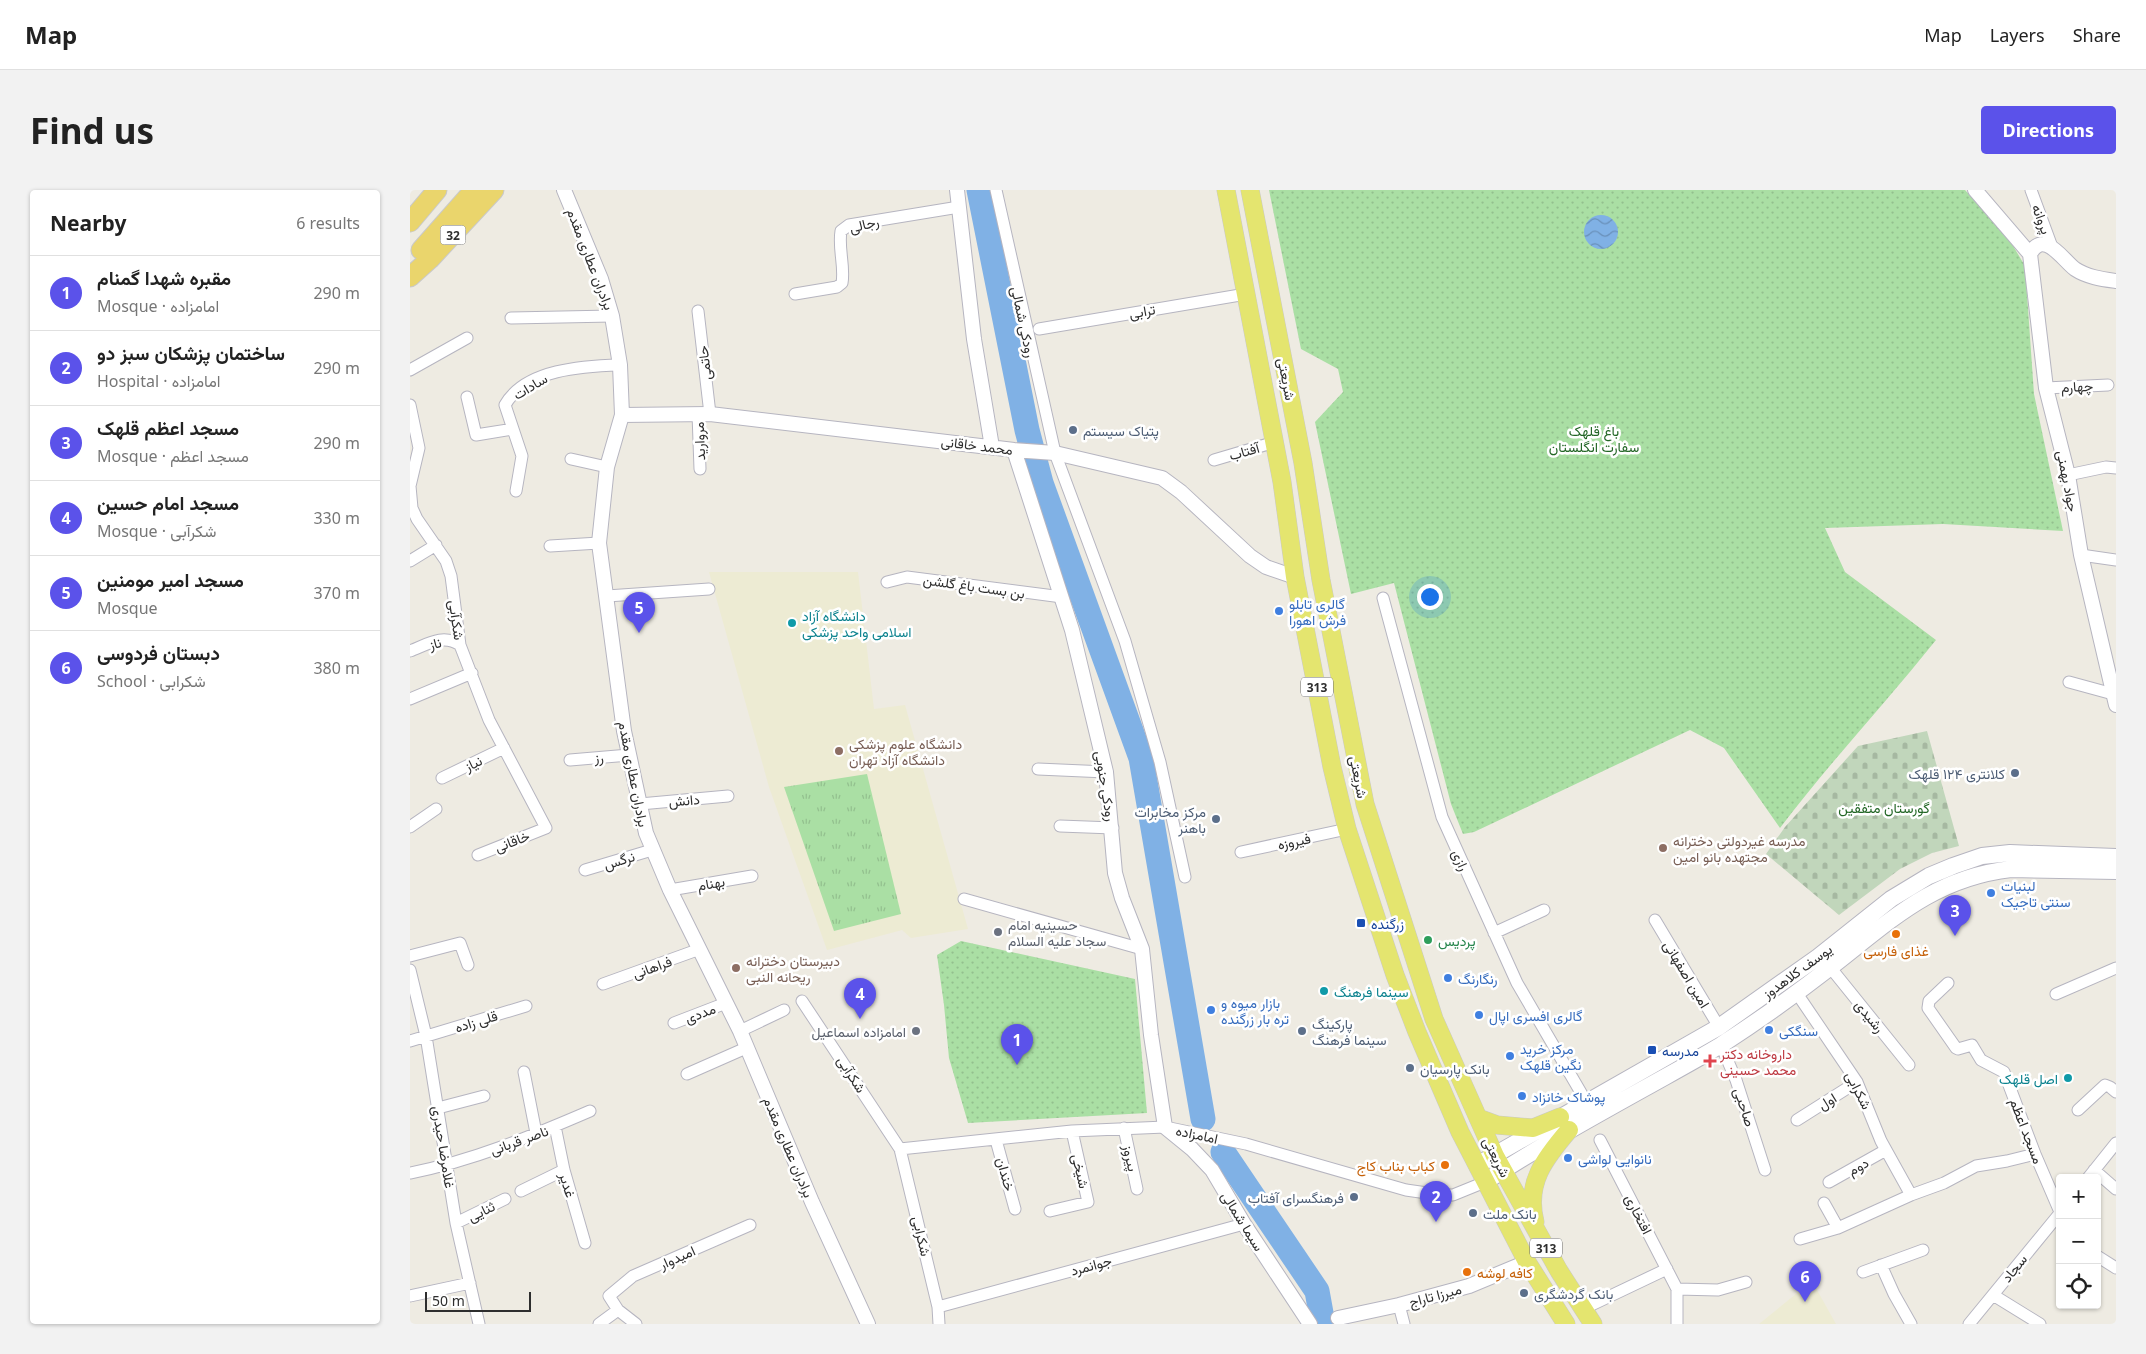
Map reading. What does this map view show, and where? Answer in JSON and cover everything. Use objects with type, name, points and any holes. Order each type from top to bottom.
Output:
[{"type":"highway","points":[[410,216],[424,190]]},
{"type":"highway","points":[[410,222],[437,190]]},
{"type":"highway","points":[[410,262],[474,190]]},
{"type":"highway","name":"32","points":[[410,277],[430,259],[494,190]]},
{"type":"main road","name":"شریعتی","points":[[1226,190],[1275,442],[1295,577],[1332,767],[1347,829],[1392,966],[1417,1032],[1460,1132],[1527,1262],[1566,1324]]},
{"type":"main road","name":"شریعتی","points":[[1250,190],[1303,463],[1321,580],[1365,804],[1434,1019],[1499,1163],[1593,1324]]},
{"type":"main road","points":[[1295,577],[1321,580]]},
{"type":"main road","name":"یوسف کلاهدوز","points":[[1564,1124],[1587,1103],[1719,1027],[1818,957],[1915,883],[1953,866],[1982,856],[2010,853],[2116,856]]},
{"type":"main road","name":"یوسف کلاهدوز","points":[[1499,1163],[1564,1124],[1721,1045],[1830,968],[1902,910],[1925,896],[1975,875],[2011,869],[2116,871]]},
{"type":"main road","points":[[1478,1118],[1497,1125],[1532,1128],[1564,1124]]},
{"type":"main road","points":[[1539,1234],[1532,1212],[1538,1172],[1564,1124]]},
{"type":"main road","points":[[1477,1165],[1499,1163]]},
{"type":"main road","points":[[1485,1182],[1499,1163]]},
{"type":"street","name":"برادران عطاری مقدم","points":[[564,190],[601,279],[612,316],[620,365],[622,415],[607,467],[599,543],[629,755],[646,833],[670,890],[740,1031],[812,1202],[868,1324]]},
{"type":"street","points":[[957,190],[974,339],[992,447]]},
{"type":"street","name":"رودکی شمالی","points":[[996,190],[1055,453]]},
{"type":"street","points":[[1975,190],[2030,254],[2033,249],[2040,245],[2052,247],[2076,269],[2093,277],[2116,281]]},
{"type":"street","name":"پروانه","points":[[2034,190],[2052,247]]},
{"type":"street","name":"رجالی","points":[[795,294],[837,287],[842,283],[844,277],[839,243],[841,231],[849,225],[959,207]]},
{"type":"street","name":"جواد بهمنی","points":[[2030,254],[2046,388],[2068,475],[2081,555],[2115,700]]},
{"type":"street","name":"ترابی","points":[[1039,329],[1246,294]]},
{"type":"street","name":"حاتمی","points":[[698,311],[704,414]]},
{"type":"street","points":[[511,318],[612,316]]},
{"type":"street","points":[[410,370],[467,338]]},
{"type":"street","name":"سادات","points":[[513,429],[505,405],[509,398],[525,386],[551,373],[568,369],[620,365]]},
{"type":"street","name":"چهارم","points":[[2046,388],[2108,385]]},
{"type":"street","points":[[467,397],[476,435],[513,429],[522,456],[516,491]]},
{"type":"street","name":"شکرآبی","points":[[411,410],[419,448],[410,486],[412,508],[417,519],[446,561],[452,576],[460,645],[489,720],[546,828]]},
{"type":"street","name":"محمد خاقانی","points":[[622,415],[704,414],[1014,450],[1055,453],[1162,478],[1181,492],[1250,556],[1266,567],[1295,577]]},
{"type":"street","name":"مروارید","points":[[700,469],[704,414]]},
{"type":"street","name":"آفتاب","points":[[1214,460],[1275,442]]},
{"type":"street","name":"رودکی جنوبی","points":[[1014,450],[1072,630],[1106,772],[1115,873],[1142,949],[1151,1035],[1165,1127]]},
{"type":"street","points":[[1055,453],[1125,641],[1160,762],[1185,877]]},
{"type":"street","points":[[571,459],[607,467]]},
{"type":"street","points":[[2068,475],[2106,467],[2116,468]]},
{"type":"street","points":[[550,546],[599,543]]},
{"type":"street","points":[[410,562],[436,545]]},
{"type":"street","points":[[2081,555],[2116,560]]},
{"type":"street","name":"بن بست باغ گلشن","points":[[887,582],[907,577],[1062,597]]},
{"type":"street","points":[[607,596],[709,589]]},
{"type":"street","name":"رازی","points":[[1383,598],[1442,817],[1517,983],[1587,1103]]},
{"type":"street","name":"ناز","points":[[410,652],[436,640],[454,640],[460,645]]},
{"type":"street","points":[[410,699],[472,673]]},
{"type":"street","points":[[2069,682],[2115,700]]},
{"type":"street","name":"نیاز","points":[[442,778],[504,748]]},
{"type":"street","name":"رز","points":[[570,760],[629,755]]},
{"type":"street","points":[[1038,770],[1106,772]]},
{"type":"street","name":"دانش","points":[[640,804],[728,796]]},
{"type":"street","points":[[410,827],[436,809]]},
{"type":"street","points":[[1060,826],[1112,828]]},
{"type":"street","name":"خاقانی","points":[[478,855],[546,828]]},
{"type":"street","name":"فیروزه","points":[[1241,852],[1347,829]]},
{"type":"street","name":"نرگس","points":[[585,870],[652,850]]},
{"type":"street","name":"بهنام","points":[[670,890],[752,876]]},
{"type":"street","points":[[964,899],[1142,949]]},
{"type":"street","points":[[1494,933],[1544,910]]},
{"type":"street","name":"امین اصفهانی","points":[[1655,920],[1719,1027]]},
{"type":"street","points":[[410,956],[460,943],[468,965]]},
{"type":"street","name":"فراهانی","points":[[603,984],[700,950]]},
{"type":"street","name":"رشیدی","points":[[1830,968],[1909,1065]]},
{"type":"street","points":[[2056,994],[2116,968]]},
{"type":"street","name":"غلامرضا حیدری","points":[[410,970],[426,1036],[456,1223],[479,1324]]},
{"type":"street","name":"مسجد اعظم","points":[[1948,982],[1929,1001],[1928,1008],[1956,1048],[1972,1044],[1982,1060],[2004,1072],[2056,1204]]},
{"type":"street","name":"شکرابی","points":[[1796,992],[1857,1082],[1886,1150],[1911,1195]]},
{"type":"street","name":"شکرآبی","points":[[802,1001],[900,1149]]},
{"type":"street","name":"مددی","points":[[674,1023],[726,1003]]},
{"type":"street","name":"قلی زاده","points":[[410,1041],[526,1006]]},
{"type":"street","points":[[740,1031],[784,1010]]},
{"type":"street","name":"صاحبی","points":[[1721,1045],[1736,1080],[1765,1170]]},
{"type":"street","points":[[687,1074],[746,1048]]},
{"type":"street","points":[[524,1072],[536,1133]]},
{"type":"street","name":"اول","points":[[1797,1120],[1857,1082]]},
{"type":"street","points":[[2078,1110],[2105,1085],[2110,1086],[2116,1092]]},
{"type":"street","points":[[438,1108],[484,1096]]},
{"type":"street","name":"ناصر قربانی","points":[[410,1173],[447,1166],[590,1111]]},
{"type":"street","name":"غدیر","points":[[555,1126],[564,1170],[585,1243]]},
{"type":"street","name":"امامزاده","points":[[900,1149],[1072,1131],[1165,1127],[1246,1144],[1406,1190],[1441,1196],[1453,1195],[1485,1182]]},
{"type":"street","name":"سیما شمالی","points":[[1165,1127],[1192,1149],[1212,1170],[1308,1324]]},
{"type":"street","name":"پیروز","points":[[1124,1128],[1138,1188]]},
{"type":"street","name":"شیخی","points":[[1050,1211],[1088,1202],[1072,1131]]},
{"type":"street","name":"خندان","points":[[996,1140],[1015,1209]]},
{"type":"street","name":"افتخاری","points":[[1600,1140],[1677,1288]]},
{"type":"street","points":[[2091,1174],[2115,1146]]},
{"type":"street","name":"شکرابی","points":[[900,1149],[938,1307],[939,1324]]},
{"type":"street","name":"دوم","points":[[1829,1182],[1886,1150]]},
{"type":"street","points":[[1800,1239],[1838,1228],[1911,1195],[1944,1183],[1976,1166],[2035,1154]]},
{"type":"street","points":[[520,1191],[564,1170]]},
{"type":"street","points":[[2101,1180],[2116,1189]]},
{"type":"street","name":"ثنایی","points":[[456,1223],[505,1199]]},
{"type":"street","points":[[1824,1203],[1838,1228]]},
{"type":"street","name":"جوانمرد","points":[[938,1307],[1244,1224]]},
{"type":"street","name":"امیدوار","points":[[618,1310],[609,1296],[634,1276],[750,1225]]},
{"type":"street","name":"سجاد","points":[[1969,1324],[2055,1228]]},
{"type":"street","points":[[1863,1272],[1923,1250]]},
{"type":"street","points":[[2101,1259],[2116,1268]]},
{"type":"street","name":"میرزا تاراج","points":[[1338,1321],[1469,1286],[1527,1262]]},
{"type":"street","points":[[1881,1265],[1894,1294],[1911,1324]]},
{"type":"street","points":[[1583,1309],[1667,1269]]},
{"type":"street","points":[[1677,1324],[1677,1288],[1718,1290],[1746,1282]]},
{"type":"street","points":[[410,1296],[470,1283]]},
{"type":"street","points":[[1993,1295],[2040,1324]]},
{"type":"street","points":[[1399,1305],[1404,1324]]},
{"type":"street","points":[[599,1324],[618,1310],[636,1324]]},
{"type":"shaded area","name":"دانشگاه علوم پزشکی دانشگاه آزاد تهران","points":[[709,572],[858,572],[874,709],[905,705],[968,929],[911,938],[902,930],[827,950],[769,787]]},
{"type":"shaded area","points":[[1812,1281],[1836,1324],[1759,1324]]},
{"type":"green space","name":"باغ قلهک سفارت انگلستان","points":[[1269,190],[1965,190],[2009,239],[2025,266],[2034,394],[2063,531],[1943,524],[1825,528],[1845,572],[1936,640],[1780,828],[1724,748],[1690,730],[1474,832],[1463,834],[1451,804],[1394,583],[1351,594],[1315,422],[1343,392],[1338,369],[1301,349]]},
{"type":"green space","name":"گورستان متفقین","points":[[1927,731],[1959,846],[1932,853],[1900,869],[1839,915],[1766,854],[1785,827],[1858,746]]},
{"type":"green space","points":[[867,774],[901,914],[834,931],[784,787]]},
{"type":"green space","points":[[961,941],[1135,979],[1147,1113],[968,1123],[949,1058],[937,955]]},
{"type":"water","points":[[1601,215],[1613,220],[1618,232],[1613,244],[1601,249],[1589,244],[1584,232],[1589,220]]},
{"type":"waterway","points":[[979,190],[1027,430],[1041,483],[1141,758],[1203,1119]]},
{"type":"waterway","points":[[1223,1152],[1317,1291],[1323,1324]]},
{"type":"place","name":"پتیاک سیستم","points":[[1073,430]]},
{"type":"place","name":"گالری تابلو فرش اهورا","points":[[1279,611]]},
{"type":"place","name":"دانشگاه آزاد اسلامی واحد پزشکی","points":[[792,623]]},
{"type":"place","name":"مسجد امیر مومنین","points":[[639,633]]},
{"type":"place","name":"دانشگاه علوم پزشکی دانشگاه آزاد تهران","points":[[839,751]]},
{"type":"place","name":"کلانتری ۱۲۴ قلهک","points":[[2015,773]]},
{"type":"place","name":"مرکز مخابرات باهنر","points":[[1216,819]]},
{"type":"place","name":"مدرسه غیردولتی دخترانه مجتهده بانو امین","points":[[1663,848]]},
{"type":"place","name":"لبنیات سنتی تاجیک","points":[[1991,893]]},
{"type":"place","name":"زرگنده","points":[[1361,923]]},
{"type":"place","name":"حسینیه امام سجاد علیه السلام","points":[[998,932]]},
{"type":"place","name":"غذای فارسی","points":[[1896,934]]},
{"type":"place","name":"مسجد اعظم قلهک","points":[[1955,936]]},
{"type":"place","name":"پردیس","points":[[1428,940]]},
{"type":"place","name":"دبیرستان دخترانه ریحانه النبی","points":[[736,968]]},
{"type":"place","name":"رنگارنگ","points":[[1448,978]]},
{"type":"place","name":"سینما فرهنگ","points":[[1324,991]]},
{"type":"place","name":"بازار میوه و تره بار زرگنده","points":[[1211,1010]]},
{"type":"place","name":"گالری افسری اپال","points":[[1479,1015]]},
{"type":"place","name":"مسجد امام حسین","points":[[860,1019]]},
{"type":"place","name":"سنگکی","points":[[1769,1030]]},
{"type":"place","name":"امامزاده اسماعیل","points":[[916,1031]]},
{"type":"place","name":"پارکینگ سینما فرهنگ","points":[[1302,1031]]},
{"type":"place","name":"مدرسه","points":[[1652,1050]]},
{"type":"place","name":"مرکز خرید نگین قلهک","points":[[1510,1056]]},
{"type":"place","name":"داروخانه دکتر محمد حسینی","points":[[1710,1061]]},
{"type":"place","name":"مقبره شهدا گمنام","points":[[1017,1065]]},
{"type":"place","name":"بانک پارسیان","points":[[1410,1068]]},
{"type":"place","name":"اصل قلهک","points":[[2068,1078]]},
{"type":"place","name":"پوشاک خانزاد","points":[[1522,1096]]},
{"type":"place","name":"نانوایی لواشی","points":[[1568,1158]]},
{"type":"place","name":"کباب بناب کاج","points":[[1445,1165]]},
{"type":"place","name":"فرهنگسرای آفتاب","points":[[1354,1197]]},
{"type":"place","name":"بانک ملت","points":[[1473,1213]]},
{"type":"place","name":"ساختمان پزشکان سبز دو","points":[[1436,1222]]},
{"type":"place","name":"کافه لوشه","points":[[1467,1272]]},
{"type":"place","name":"بانک گردشگری","points":[[1524,1293]]},
{"type":"place","name":"دبستان فردوسی","points":[[1805,1302]]}]
